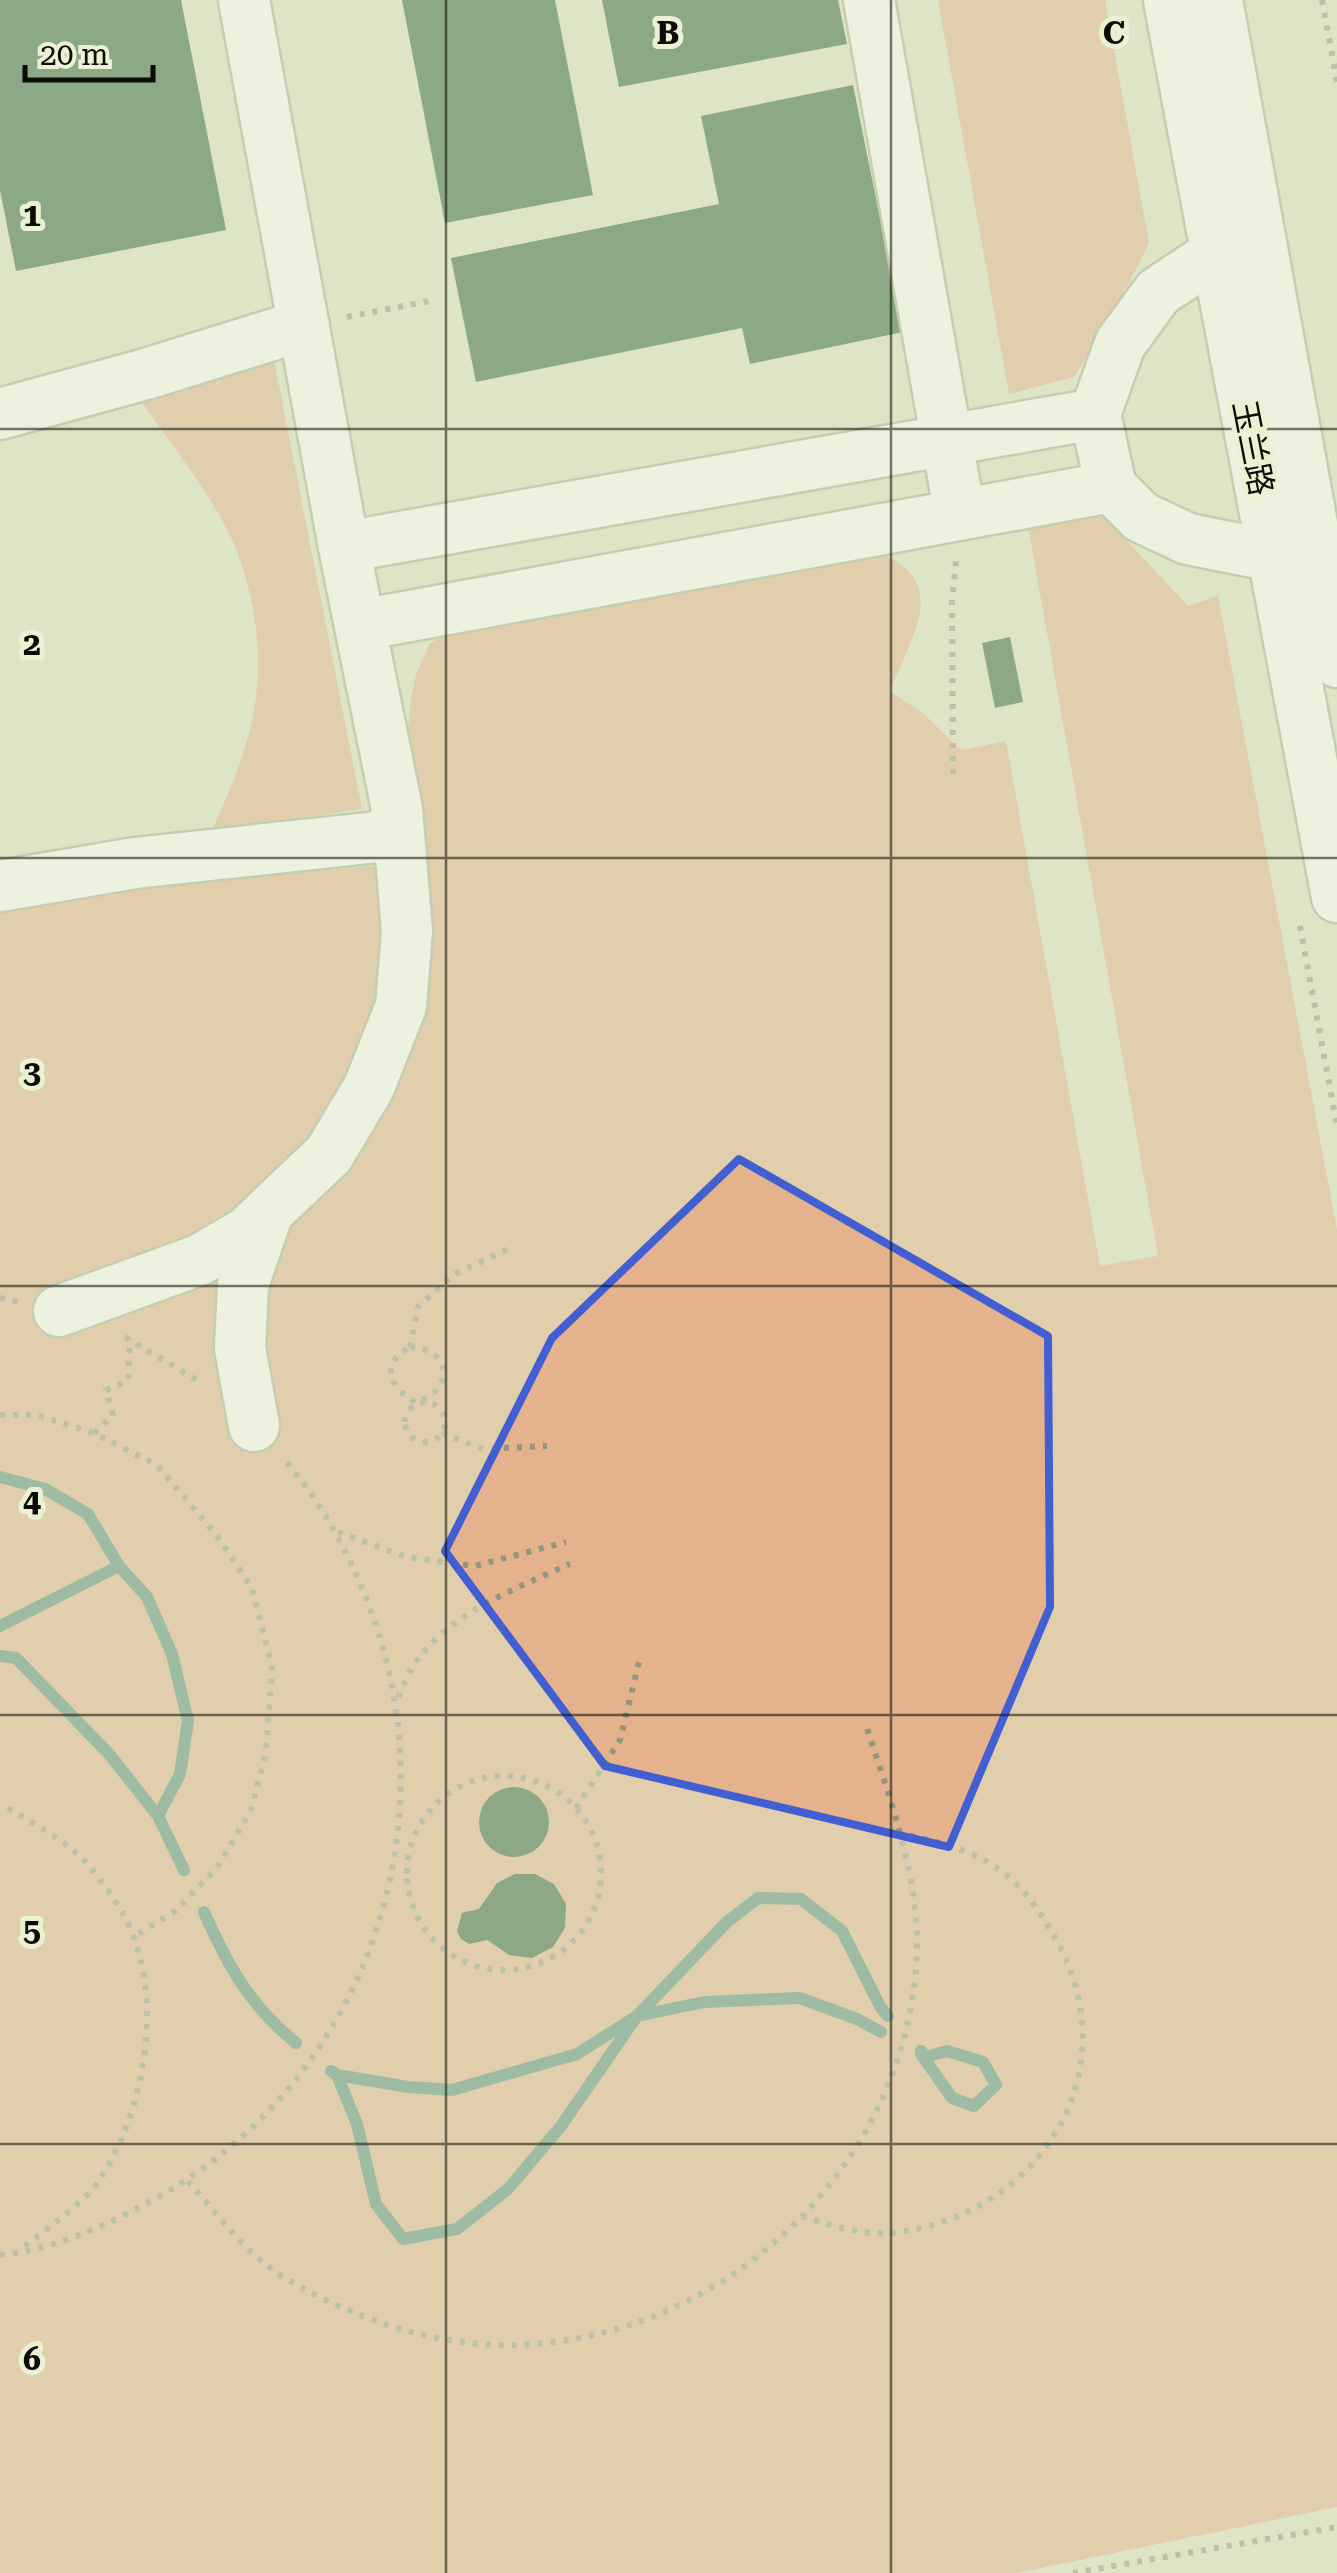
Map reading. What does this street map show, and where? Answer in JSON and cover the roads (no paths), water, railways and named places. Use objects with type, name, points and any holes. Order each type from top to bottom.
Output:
[{"type":"street","points":[[59,1311],[199,1260],[246,1233],[329,1154],[369,1087],[400,1006],[408,931],[397,808],[344,547],[244,0]]},
{"type":"street","points":[[869,0],[960,515]]},
{"type":"street","name":"玉兰路","points":[[1169,0],[1217,254],[1296,561],[1325,653],[1337,896]]},
{"type":"street","name":"玉兰路","points":[[1217,0],[1258,226],[1296,561]]},
{"type":"street","points":[[1258,226],[1158,292],[1120,344],[1096,414],[1112,487],[1141,517],[1188,539],[1296,561]]},
{"type":"street","points":[[0,414],[304,325]]},
{"type":"street","points":[[344,547],[1096,414]]},
{"type":"street","points":[[362,625],[1112,487]]},
{"type":"street","points":[[0,886],[135,862],[378,837],[394,826],[397,808]]},
{"type":"street","points":[[254,1426],[240,1348],[244,1286],[266,1215]]},
{"type":"waterway","points":[[0,1477],[45,1489],[88,1514],[119,1566],[147,1597],[172,1654],[188,1721],[180,1774],[158,1816]]},
{"type":"waterway","points":[[0,1626],[119,1566]]},
{"type":"waterway","points":[[0,1656],[16,1658],[109,1754],[158,1816],[184,1870]]},
{"type":"waterway","points":[[337,2075],[357,2124],[376,2204],[403,2239],[457,2229],[508,2189],[561,2126],[637,2016],[727,1922],[758,1898],[801,1899],[842,1931],[888,2016]]},
{"type":"waterway","points":[[204,1912],[242,1984],[266,2015],[296,2043]]},
{"type":"waterway","points":[[331,2071],[408,2087],[452,2090],[577,2054],[637,2016],[704,2002],[800,1998],[881,2032]]},
{"type":"waterway","points":[[921,2051],[926,2057],[947,2051],[983,2062],[996,2085],[974,2106],[952,2098],[921,2054]]}]
